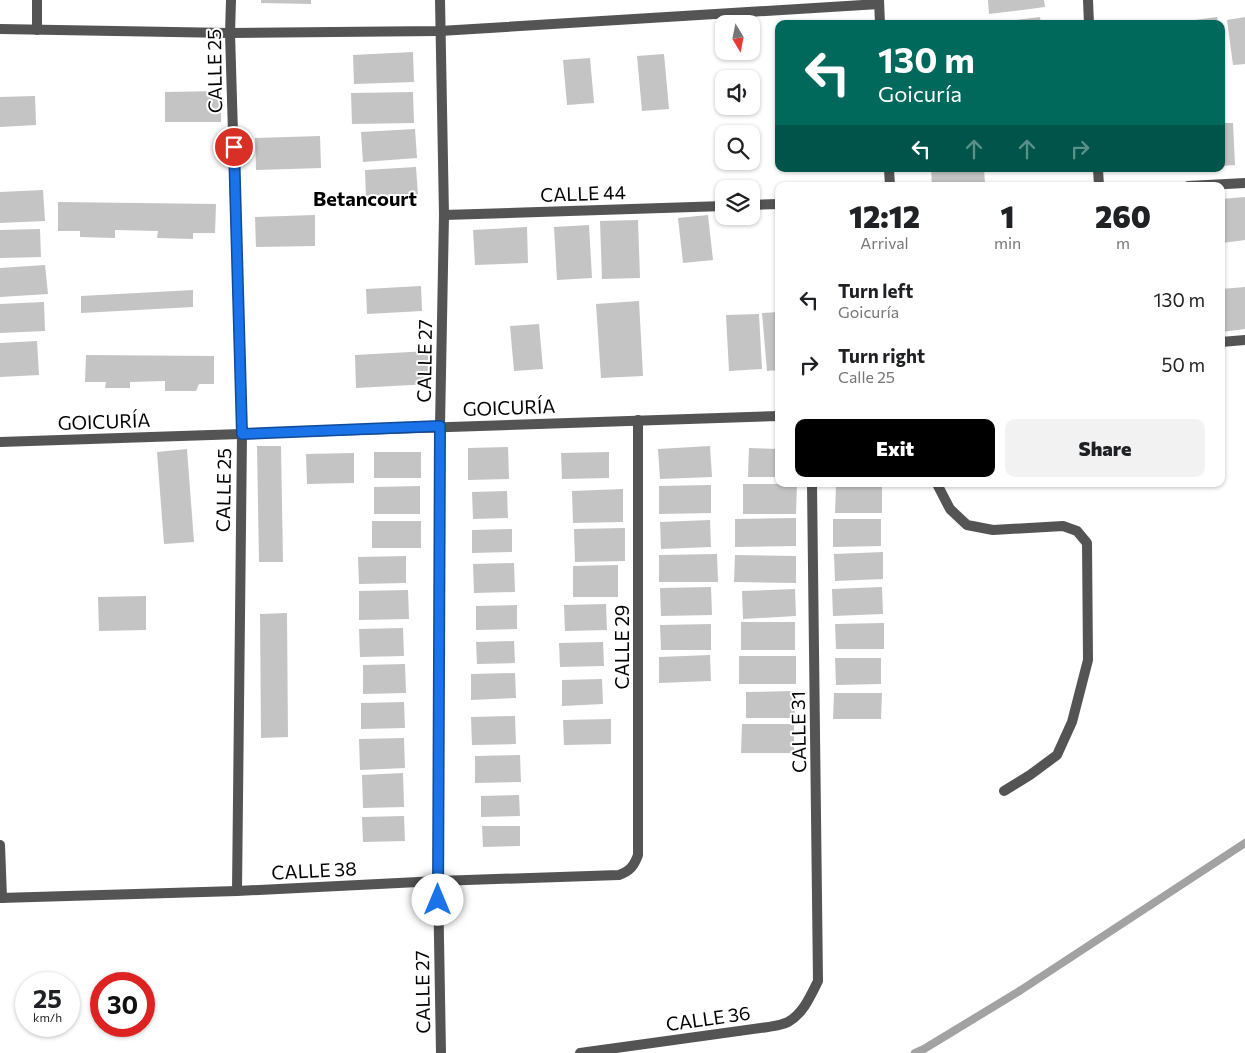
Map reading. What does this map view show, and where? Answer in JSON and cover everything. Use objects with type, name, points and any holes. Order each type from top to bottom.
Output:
[{"type":"street","points":[[37,30],[38,0]]},
{"type":"street","name":"CALLE 25","points":[[231,0],[230,33],[242,434],[237,891]]},
{"type":"street","name":"CALLE 27","points":[[440,0],[444,215],[440,426],[438,881],[441,1053]]},
{"type":"street","points":[[1088,0],[1089,20]]},
{"type":"street","points":[[0,30],[230,33],[440,31],[879,2],[880,20]]},
{"type":"street","points":[[1225,184],[1245,183]]},
{"type":"street","points":[[760,205],[775,204]]},
{"type":"street","name":"CALLE 44","points":[[444,215],[715,206]]},
{"type":"street","points":[[1225,342],[1245,340]]},
{"type":"street","name":"GOICURÍA","points":[[0,442],[775,416]]},
{"type":"street","name":"CALLE 29","points":[[628,871],[634,865],[638,855],[638,420]]},
{"type":"street","name":"CALLE 31","points":[[812,487],[818,981]]},
{"type":"street","points":[[939,487],[950,509],[967,525],[993,530],[1063,526],[1077,531],[1087,543],[1088,660],[1072,722],[1057,755],[1004,791]]},
{"type":"street","points":[[0,845],[1,898]]},
{"type":"street","name":"CALLE 38","points":[[1,898],[237,891],[438,881],[618,875],[628,871]]},
{"type":"street","name":"CALLE 36","points":[[580,1053],[768,1027],[787,1022],[799,1012],[811,996],[818,981]]},
{"type":"building","points":[[261,0],[311,0],[311,4],[261,3]]},
{"type":"building","points":[[988,0],[1044,0],[1045,7],[989,14]]},
{"type":"building","points":[[1040,17],[1040,20],[1016,20]]},
{"type":"building","points":[[1217,17],[1217,20],[1195,20]]},
{"type":"building","points":[[1245,17],[1245,64],[1233,65],[1227,20]]},
{"type":"building","points":[[413,52],[414,82],[354,84],[353,55]]},
{"type":"building","points":[[664,54],[669,109],[642,111],[637,56]]},
{"type":"building","points":[[590,58],[594,103],[567,105],[563,60]]},
{"type":"building","points":[[221,91],[221,122],[165,122],[165,92]]},
{"type":"building","points":[[413,92],[414,123],[352,124],[351,93]]},
{"type":"building","points":[[35,96],[36,125],[0,127],[0,97]]},
{"type":"building","points":[[1225,123],[1233,123],[1235,165],[1225,166]]},
{"type":"building","points":[[415,129],[417,158],[363,162],[361,132]]},
{"type":"building","points":[[320,136],[321,168],[256,170],[255,138]]},
{"type":"building","points":[[416,167],[418,196],[366,199],[365,170]]},
{"type":"building","points":[[931,172],[984,172],[985,182],[932,182]]},
{"type":"building","points":[[43,190],[45,221],[0,223],[0,192]]},
{"type":"building","points":[[1245,197],[1245,240],[1225,243],[1225,199]]},
{"type":"building","points":[[58,202],[216,204],[215,233],[193,233],[193,239],[157,238],[158,231],[115,230],[115,238],[80,237],[80,231],[58,231]]},
{"type":"building","points":[[315,215],[315,246],[256,247],[255,217]]},
{"type":"building","points":[[708,215],[713,260],[683,263],[678,218]]},
{"type":"building","points":[[638,220],[640,278],[602,279],[600,221]]},
{"type":"building","points":[[589,225],[592,278],[557,280],[554,227]]},
{"type":"building","points":[[527,227],[528,263],[475,265],[473,230]]},
{"type":"building","points":[[40,229],[41,257],[0,258],[0,230]]},
{"type":"building","points":[[45,265],[48,294],[0,297],[0,268]]},
{"type":"building","points":[[421,286],[422,311],[367,314],[366,289]]},
{"type":"building","points":[[1245,287],[1245,329],[1225,332],[1225,289]]},
{"type":"building","points":[[193,290],[193,307],[81,313],[81,296]]},
{"type":"building","points":[[639,301],[643,376],[601,378],[596,304]]},
{"type":"building","points":[[44,302],[45,331],[0,333],[0,304]]},
{"type":"building","points":[[775,312],[775,370],[767,371],[762,313]]},
{"type":"building","points":[[759,314],[762,369],[729,371],[726,315]]},
{"type":"building","points":[[539,324],[543,369],[514,371],[510,326]]},
{"type":"building","points":[[37,341],[39,375],[0,377],[0,343]]},
{"type":"building","points":[[429,351],[430,384],[356,388],[355,355]]},
{"type":"building","points":[[86,355],[214,356],[214,384],[199,384],[196,391],[165,391],[165,381],[130,382],[130,388],[105,388],[106,382],[85,382]]},
{"type":"building","points":[[257,446],[281,446],[283,562],[259,562]]},
{"type":"building","points":[[710,446],[712,477],[660,479],[658,449]]},
{"type":"building","points":[[508,447],[509,479],[468,480],[468,448]]},
{"type":"building","points":[[749,448],[775,449],[775,477],[748,477]]},
{"type":"building","points":[[187,449],[194,542],[164,544],[157,452]]},
{"type":"building","points":[[374,452],[421,452],[421,478],[374,478]]},
{"type":"building","points":[[609,452],[609,478],[562,479],[561,453]]},
{"type":"building","points":[[354,453],[354,483],[307,484],[306,454]]},
{"type":"building","points":[[743,484],[775,484],[775,487],[797,487],[796,514],[743,514]]},
{"type":"building","points":[[711,485],[711,513],[659,514],[659,486]]},
{"type":"building","points":[[420,486],[420,514],[374,514],[374,487]]},
{"type":"building","points":[[836,487],[882,487],[882,513],[835,513]]},
{"type":"building","points":[[623,489],[623,522],[573,523],[572,491]]},
{"type":"building","points":[[507,491],[508,518],[473,519],[472,492]]},
{"type":"building","points":[[796,518],[796,546],[735,547],[735,519]]},
{"type":"building","points":[[833,519],[881,519],[881,546],[833,547]]},
{"type":"building","points":[[710,520],[711,547],[661,549],[660,522]]},
{"type":"building","points":[[372,521],[421,521],[421,548],[372,548]]},
{"type":"building","points":[[625,528],[625,561],[575,562],[574,529]]},
{"type":"building","points":[[512,529],[512,552],[472,553],[472,530]]},
{"type":"building","points":[[883,552],[883,579],[835,581],[834,554]]},
{"type":"building","points":[[717,554],[718,582],[659,582],[659,555]]},
{"type":"building","points":[[735,555],[796,556],[796,583],[734,582]]},
{"type":"building","points":[[406,556],[406,583],[359,584],[358,557]]},
{"type":"building","points":[[514,563],[515,592],[474,593],[473,564]]},
{"type":"building","points":[[618,565],[618,597],[573,597],[573,566]]},
{"type":"building","points":[[711,587],[712,615],[661,616],[660,588]]},
{"type":"building","points":[[882,587],[883,614],[833,616],[832,589]]},
{"type":"building","points":[[795,589],[796,616],[743,619],[742,591]]},
{"type":"building","points":[[408,590],[409,619],[359,620],[359,591]]},
{"type":"building","points":[[146,596],[146,630],[99,631],[98,597]]},
{"type":"building","points":[[606,604],[607,630],[565,631],[564,605]]},
{"type":"building","points":[[517,605],[517,629],[476,630],[476,606]]},
{"type":"building","points":[[287,613],[288,737],[261,738],[260,614]]},
{"type":"building","points":[[741,622],[795,622],[795,650],[741,650]]},
{"type":"building","points":[[884,623],[884,649],[836,649],[835,624]]},
{"type":"building","points":[[711,624],[711,650],[661,650],[660,625]]},
{"type":"building","points":[[403,628],[404,656],[360,657],[359,629]]},
{"type":"building","points":[[514,641],[515,663],[477,664],[476,642]]},
{"type":"building","points":[[603,642],[604,666],[560,667],[559,643]]},
{"type":"building","points":[[710,655],[711,681],[659,683],[659,657]]},
{"type":"building","points":[[739,656],[796,656],[796,684],[739,684]]},
{"type":"building","points":[[835,658],[881,658],[881,684],[836,685]]},
{"type":"building","points":[[405,664],[406,693],[363,694],[363,665]]},
{"type":"building","points":[[515,673],[516,698],[471,700],[471,674]]},
{"type":"building","points":[[602,679],[603,704],[562,706],[562,680]]},
{"type":"building","points":[[794,691],[795,718],[746,718],[746,692]]},
{"type":"building","points":[[834,693],[882,693],[881,719],[833,719]]},
{"type":"building","points":[[404,702],[405,728],[361,729],[361,703]]},
{"type":"building","points":[[515,716],[516,744],[472,745],[471,717]]},
{"type":"building","points":[[611,719],[611,744],[564,745],[563,720]]},
{"type":"building","points":[[742,724],[794,724],[794,753],[741,753]]},
{"type":"building","points":[[404,738],[405,768],[360,770],[359,739]]},
{"type":"building","points":[[520,755],[521,782],[475,783],[475,756]]},
{"type":"building","points":[[403,773],[404,807],[363,808],[362,775]]},
{"type":"building","points":[[519,795],[520,816],[481,817],[481,796]]},
{"type":"building","points":[[404,816],[405,841],[363,842],[362,817]]},
{"type":"building","points":[[482,826],[520,826],[520,846],[483,847]]},
{"type":"waterway","points":[[915,1053],[1021,990],[1245,843]]},
{"type":"district","name":"Betancourt","points":[[365,198]]},
{"type":"route","points":[[234,147],[242,434],[440,426],[438,900]]}]
